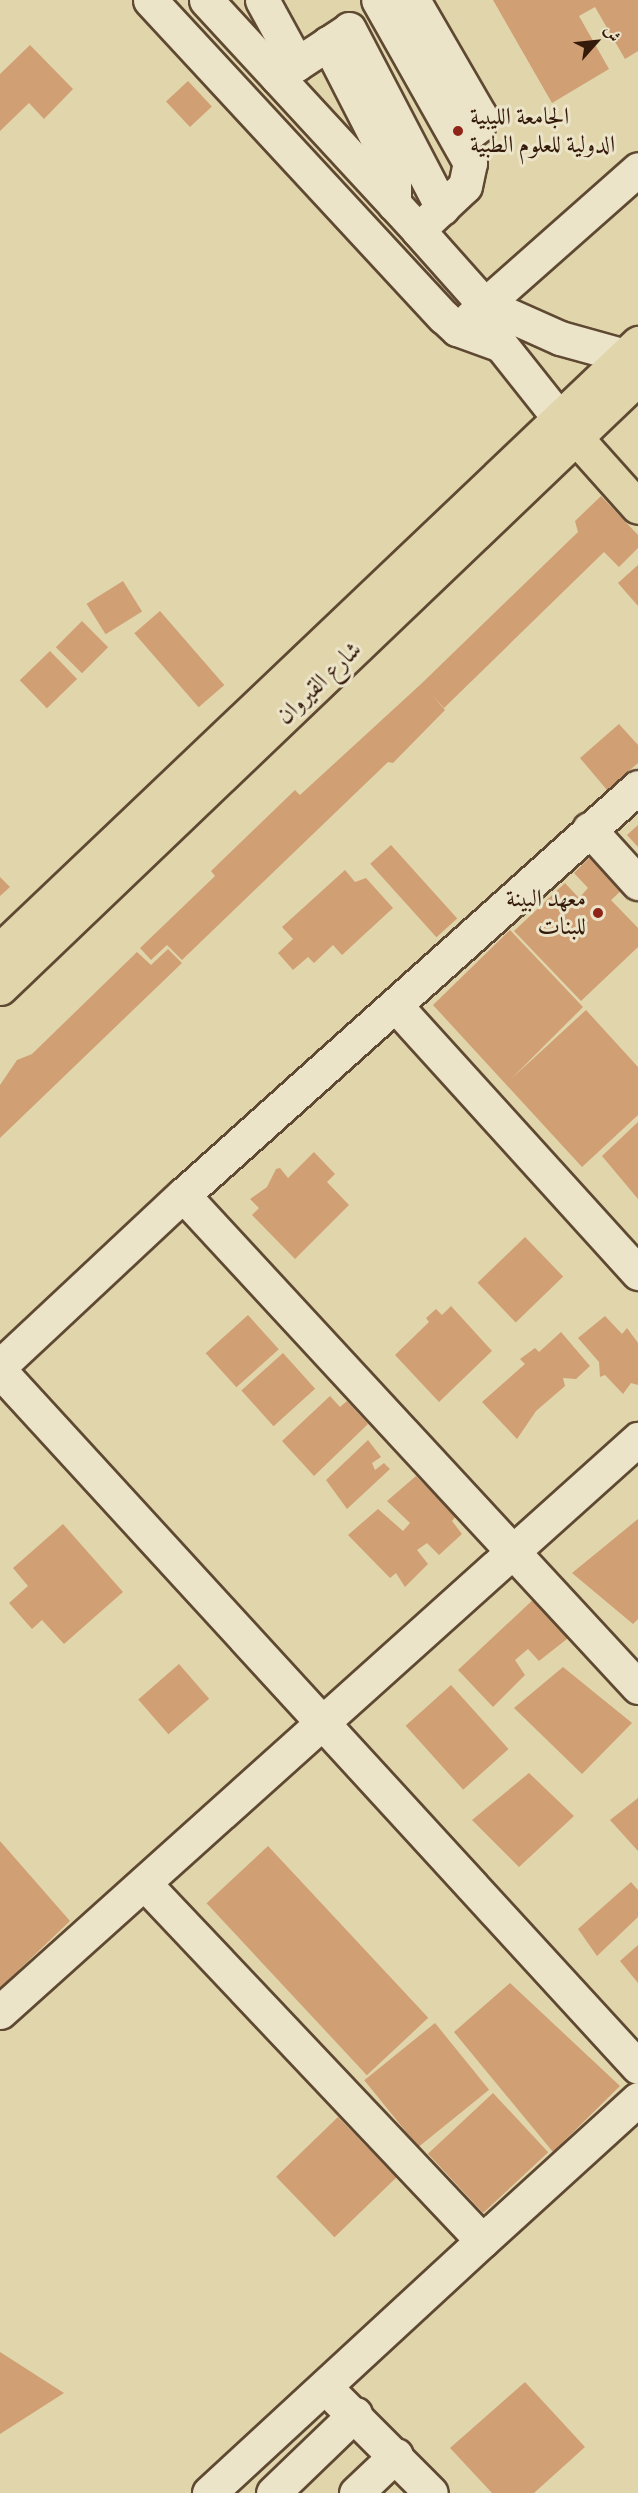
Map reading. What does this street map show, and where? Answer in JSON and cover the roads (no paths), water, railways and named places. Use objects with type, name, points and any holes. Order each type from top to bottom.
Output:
[{"type":"main road","name":"شارع القيروان","points":[[0,988],[634,359]]},
{"type":"main road","name":"شارع القيروان","points":[[0,950],[567,427]]},
{"type":"main road","points":[[567,427],[638,507]]},
{"type":"street","points":[[150,0],[457,330],[501,345],[567,427]]},
{"type":"street","points":[[206,0],[287,70],[394,204],[430,219]]},
{"type":"street","points":[[262,0],[287,70]]},
{"type":"street","points":[[413,0],[479,114],[478,126],[459,141]]},
{"type":"street","points":[[287,70],[385,2],[459,141],[471,172],[465,186],[430,219]]},
{"type":"street","points":[[339,36],[394,172],[394,204]]},
{"type":"street","points":[[339,36],[430,219],[490,299],[560,338],[634,359]]},
{"type":"street","points":[[457,330],[638,169]]},
{"type":"street","points":[[0,1366],[183,1195],[638,787]]},
{"type":"street","points":[[589,830],[638,883]]},
{"type":"street","points":[[395,1005],[638,1273]]},
{"type":"street","points":[[183,1195],[638,1687]]},
{"type":"street","points":[[0,1371],[638,2067]]},
{"type":"street","points":[[0,2012],[511,1549],[638,1439]]},
{"type":"street","points":[[144,1883],[482,2241]]},
{"type":"street","points":[[209,2493],[326,2388],[482,2241],[638,2099]]},
{"type":"street","points":[[326,2388],[355,2414],[431,2493]]},
{"type":"street","points":[[273,2493],[355,2414]]},
{"type":"street","points":[[356,2493],[396,2456]]},
{"type":"place","name":"الجامعة الليبية الدولية للعلوم الطبية","points":[[458,131]]},
{"type":"place","name":"معهد البينة للبنات","points":[[598,913]]}]
